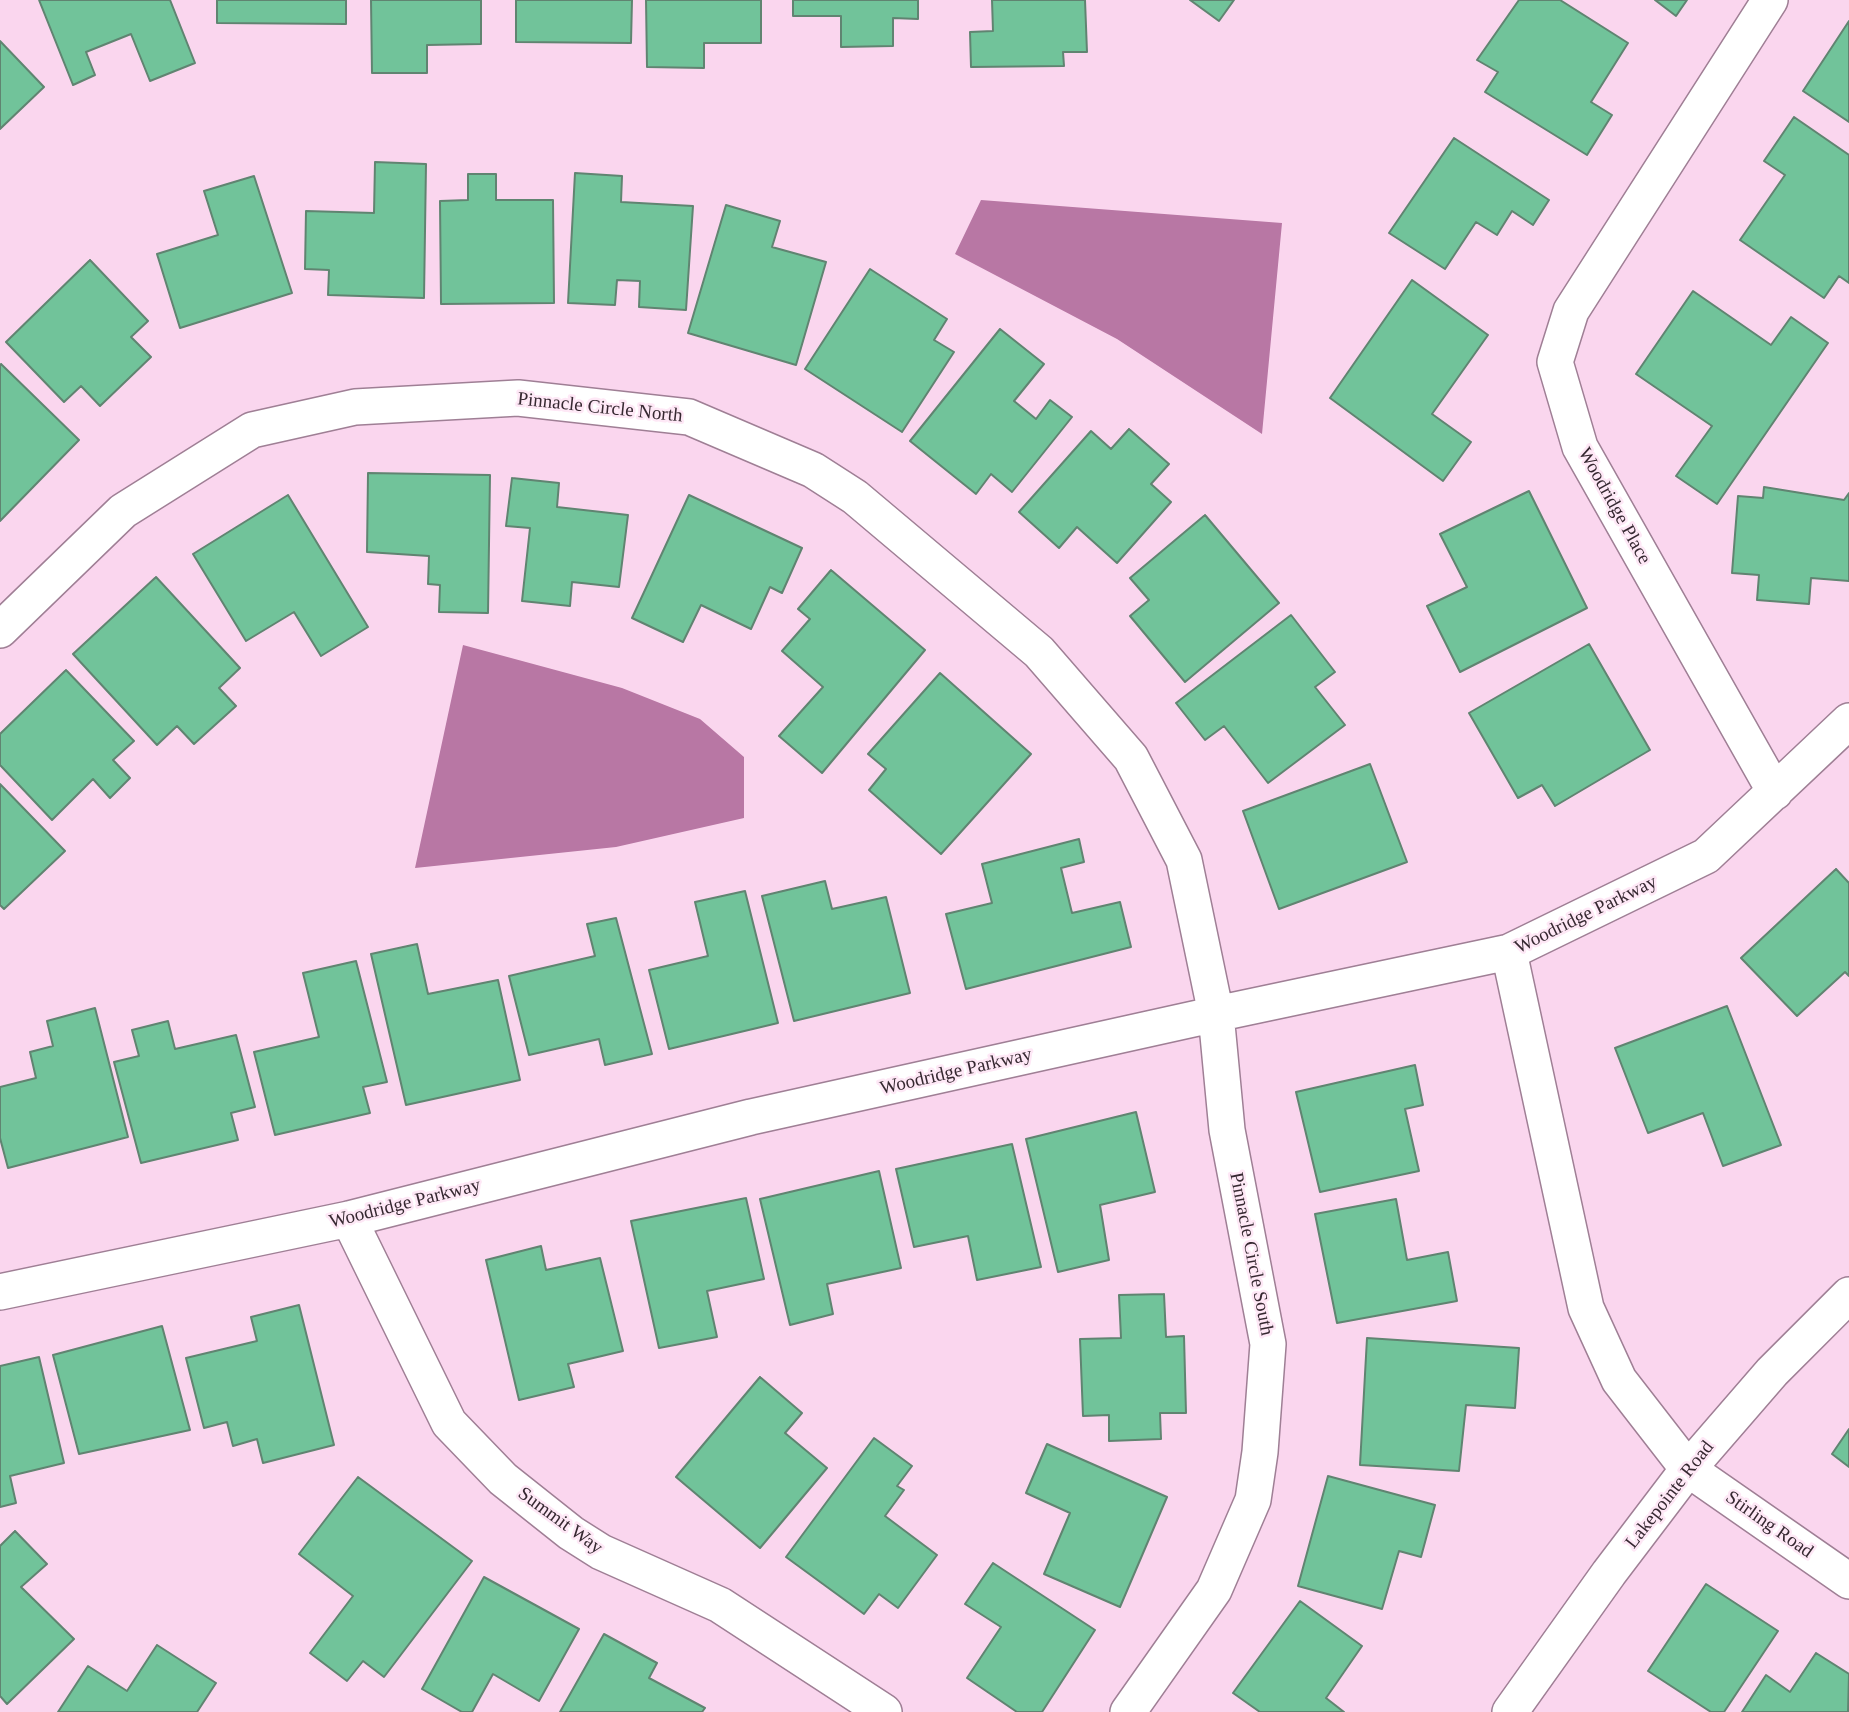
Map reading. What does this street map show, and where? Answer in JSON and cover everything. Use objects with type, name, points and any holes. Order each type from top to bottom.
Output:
[{"type":"street","name":"Woodridge Place","points":[[1770,0],[1571,311],[1555,362],[1580,446],[1775,792]]},
{"type":"street","name":"Pinnacle Circle North","points":[[0,630],[123,512],[252,430],[355,407],[518,398],[689,417],[813,470],[855,497],[1047,662],[1131,758],[1184,860],[1216,1014]]},
{"type":"street","name":"Woodridge Parkway","points":[[0,1292],[349,1219],[751,1117],[1509,952],[1706,856],[1849,721]]},
{"type":"street","name":"Stirling Road","points":[[1509,952],[1586,1308],[1619,1380],[1688,1469],[1849,1581]]},
{"type":"street","name":"Pinnacle Circle South","points":[[1128,1712],[1214,1590],[1253,1500],[1261,1452],[1268,1343],[1227,1130],[1216,1014]]},
{"type":"street","name":"Summit Way","points":[[349,1219],[449,1423],[503,1479],[571,1533],[601,1552],[720,1605],[884,1712]]},
{"type":"street","name":"Lakepointe Road","points":[[1510,1712],[1609,1573],[1688,1469],[1772,1372],[1849,1295]]},
{"type":"shaded area","points":[[981,200],[1282,223],[1262,434],[1117,339],[955,254]]},
{"type":"shaded area","points":[[463,645],[622,688],[700,719],[744,757],[744,818],[616,847],[415,868]]},
{"type":"building","points":[[39,0],[170,0],[195,63],[150,81],[131,34],[86,52],[95,75],[73,85]]},
{"type":"building","points":[[217,0],[346,0],[346,24],[217,23]]},
{"type":"building","points":[[371,0],[481,0],[481,44],[427,45],[427,73],[372,73]]},
{"type":"building","points":[[516,0],[632,0],[631,43],[516,42]]},
{"type":"building","points":[[646,0],[761,0],[761,43],[704,43],[704,68],[647,67]]},
{"type":"building","points":[[793,0],[918,0],[918,19],[893,18],[893,46],[841,47],[841,16],[793,16]]},
{"type":"building","points":[[992,0],[1085,0],[1087,52],[1063,52],[1064,66],[971,67],[970,32],[993,31]]},
{"type":"building","points":[[1190,0],[1234,0],[1219,21]]},
{"type":"building","points":[[1519,0],[1560,0],[1628,43],[1591,102],[1612,115],[1587,155],[1485,92],[1498,72],[1477,60]]},
{"type":"building","points":[[1655,0],[1687,0],[1676,16]]},
{"type":"building","points":[[1849,21],[1849,122],[1803,91]]},
{"type":"building","points":[[0,41],[44,87],[0,129]]},
{"type":"building","points":[[1794,117],[1849,155],[1849,283],[1839,276],[1824,298],[1740,240],[1785,175],[1764,161]]},
{"type":"building","points":[[1454,138],[1549,200],[1533,225],[1512,211],[1497,235],[1476,222],[1445,269],[1389,233]]},
{"type":"building","points":[[375,162],[426,164],[424,298],[328,295],[329,270],[305,269],[306,211],[374,213]]},
{"type":"building","points":[[575,173],[622,176],[621,202],[693,206],[686,310],[639,307],[640,281],[617,280],[615,305],[568,303]]},
{"type":"building","points":[[468,174],[496,174],[496,200],[553,200],[554,303],[441,304],[440,201],[468,200]]},
{"type":"building","points":[[254,176],[292,293],[180,328],[157,254],[218,235],[204,191]]},
{"type":"building","points":[[726,205],[780,221],[772,247],[826,262],[796,365],[688,333]]},
{"type":"building","points":[[90,260],[148,321],[131,337],[151,357],[100,406],[81,386],[64,402],[6,342]]},
{"type":"building","points":[[870,269],[947,319],[934,340],[954,352],[902,432],[805,369]]},
{"type":"building","points":[[1412,280],[1488,335],[1432,414],[1471,442],[1443,481],[1330,398]]},
{"type":"building","points":[[1693,291],[1771,345],[1791,317],[1828,343],[1717,504],[1676,476],[1712,426],[1636,374]]},
{"type":"building","points":[[1000,329],[1044,364],[1014,401],[1036,419],[1050,400],[1072,417],[1012,492],[991,474],[976,494],[910,441]]},
{"type":"building","points":[[1,364],[79,440],[0,521],[0,366]]},
{"type":"building","points":[[1129,429],[1169,464],[1151,484],[1171,502],[1117,563],[1077,527],[1059,548],[1019,512],[1091,431],[1111,449]]},
{"type":"building","points":[[368,473],[490,475],[488,613],[439,612],[440,585],[428,584],[429,556],[367,552]]},
{"type":"building","points":[[512,478],[559,483],[557,507],[628,515],[619,587],[572,582],[570,606],[522,601],[530,528],[506,526]]},
{"type":"building","points":[[1764,487],[1844,500],[1849,493],[1849,581],[1811,578],[1809,604],[1757,600],[1759,575],[1732,573],[1738,496],[1763,498]]},
{"type":"building","points":[[1529,491],[1587,608],[1460,672],[1427,606],[1467,587],[1440,534]]},
{"type":"building","points":[[288,495],[368,627],[321,656],[294,612],[246,641],[193,554]]},
{"type":"building","points":[[689,495],[802,548],[782,593],[770,587],[751,629],[701,605],[683,642],[632,618]]},
{"type":"building","points":[[1205,515],[1279,603],[1185,682],[1130,616],[1149,600],[1130,578]]},
{"type":"building","points":[[831,570],[925,650],[822,773],[779,736],[823,687],[782,651],[810,619],[798,609]]},
{"type":"building","points":[[156,577],[240,668],[219,688],[236,706],[194,744],[177,726],[157,745],[73,654]]},
{"type":"building","points":[[1291,615],[1335,672],[1315,687],[1345,725],[1268,783],[1224,726],[1205,740],[1176,703]]},
{"type":"building","points":[[1589,644],[1650,750],[1555,806],[1542,785],[1518,798],[1469,713]]},
{"type":"building","points":[[66,670],[134,741],[113,760],[130,778],[110,798],[93,779],[52,820],[0,765],[0,734]]},
{"type":"building","points":[[940,673],[1031,754],[941,854],[869,790],[886,769],[868,754]]},
{"type":"building","points":[[1370,764],[1407,862],[1279,909],[1243,811]]},
{"type":"building","points":[[0,784],[65,851],[4,909],[0,905]]},
{"type":"building","points":[[1079,839],[1084,862],[1061,868],[1072,913],[1120,902],[1131,947],[966,989],[946,914],[992,903],[982,864]]},
{"type":"building","points":[[1836,869],[1849,883],[1849,976],[1845,972],[1797,1016],[1741,958]]},
{"type":"building","points":[[825,881],[832,909],[886,897],[910,993],[794,1021],[762,896]]},
{"type":"building","points":[[745,891],[778,1023],[669,1049],[649,970],[708,956],[695,902]]},
{"type":"building","points":[[616,918],[652,1054],[605,1065],[599,1039],[529,1055],[509,976],[595,956],[587,924]]},
{"type":"building","points":[[417,944],[428,994],[498,980],[520,1080],[406,1105],[371,954]]},
{"type":"building","points":[[356,961],[387,1082],[363,1087],[370,1113],[275,1135],[254,1052],[319,1037],[303,973]]},
{"type":"building","points":[[1727,1006],[1781,1145],[1723,1166],[1703,1113],[1648,1133],[1615,1048]]},
{"type":"building","points":[[95,1008],[128,1137],[8,1168],[0,1138],[0,1087],[36,1078],[30,1052],[53,1046],[47,1021]]},
{"type":"building","points":[[168,1021],[175,1049],[236,1035],[255,1107],[231,1113],[238,1140],[141,1163],[114,1062],[139,1056],[132,1030]]},
{"type":"building","points":[[1415,1065],[1423,1105],[1405,1109],[1419,1171],[1320,1192],[1296,1092]]},
{"type":"building","points":[[1136,1112],[1155,1192],[1100,1205],[1109,1260],[1058,1272],[1026,1139]]},
{"type":"building","points":[[1012,1144],[1041,1267],[977,1280],[968,1236],[914,1247],[896,1169]]},
{"type":"building","points":[[879,1171],[901,1268],[827,1284],[833,1314],[790,1325],[760,1199]]},
{"type":"building","points":[[746,1198],[764,1279],[707,1291],[717,1337],[659,1348],[631,1221]]},
{"type":"building","points":[[1396,1199],[1407,1260],[1448,1252],[1457,1301],[1337,1323],[1315,1214]]},
{"type":"building","points":[[541,1246],[546,1270],[600,1258],[623,1351],[568,1364],[574,1387],[519,1400],[486,1260]]},
{"type":"building","points":[[1164,1294],[1166,1337],[1184,1336],[1186,1413],[1160,1413],[1161,1439],[1109,1441],[1109,1415],[1083,1416],[1080,1339],[1121,1338],[1119,1295]]},
{"type":"building","points":[[299,1305],[334,1445],[263,1463],[257,1439],[233,1446],[227,1422],[204,1428],[186,1358],[257,1341],[251,1317]]},
{"type":"building","points":[[162,1326],[190,1430],[79,1454],[53,1355]]},
{"type":"building","points":[[1367,1338],[1519,1348],[1515,1408],[1466,1405],[1459,1471],[1360,1465]]},
{"type":"building","points":[[39,1357],[64,1463],[10,1476],[16,1503],[0,1507],[0,1366]]},
{"type":"building","points":[[760,1377],[802,1413],[785,1433],[827,1468],[760,1548],[676,1477]]},
{"type":"building","points":[[1849,1429],[1849,1467],[1832,1454]]},
{"type":"building","points":[[874,1438],[912,1466],[897,1486],[904,1490],[885,1516],[937,1555],[898,1608],[879,1594],[864,1614],[786,1557]]},
{"type":"building","points":[[1047,1444],[1167,1497],[1120,1607],[1044,1574],[1070,1513],[1026,1493]]},
{"type":"building","points":[[1328,1476],[1435,1505],[1421,1557],[1399,1551],[1382,1609],[1298,1586]]},
{"type":"building","points":[[358,1477],[472,1561],[384,1677],[363,1661],[347,1681],[310,1653],[353,1596],[299,1554]]},
{"type":"building","points":[[15,1531],[47,1564],[21,1587],[74,1639],[7,1704],[0,1696],[0,1546]]},
{"type":"building","points":[[993,1563],[1095,1630],[1042,1712],[1017,1712],[967,1678],[1001,1627],[965,1604]]},
{"type":"building","points":[[484,1577],[579,1629],[539,1701],[493,1674],[472,1712],[462,1712],[422,1689]]},
{"type":"building","points":[[1706,1584],[1778,1631],[1724,1712],[1711,1712],[1648,1671]]},
{"type":"building","points":[[1300,1601],[1362,1646],[1326,1698],[1344,1712],[1260,1712],[1233,1693]]},
{"type":"building","points":[[604,1634],[657,1663],[649,1678],[705,1708],[702,1712],[560,1712]]},
{"type":"building","points":[[157,1645],[216,1683],[197,1712],[58,1712],[88,1666],[127,1691]]},
{"type":"building","points":[[1816,1653],[1849,1674],[1848,1712],[1742,1712],[1766,1675],[1790,1692]]}]
